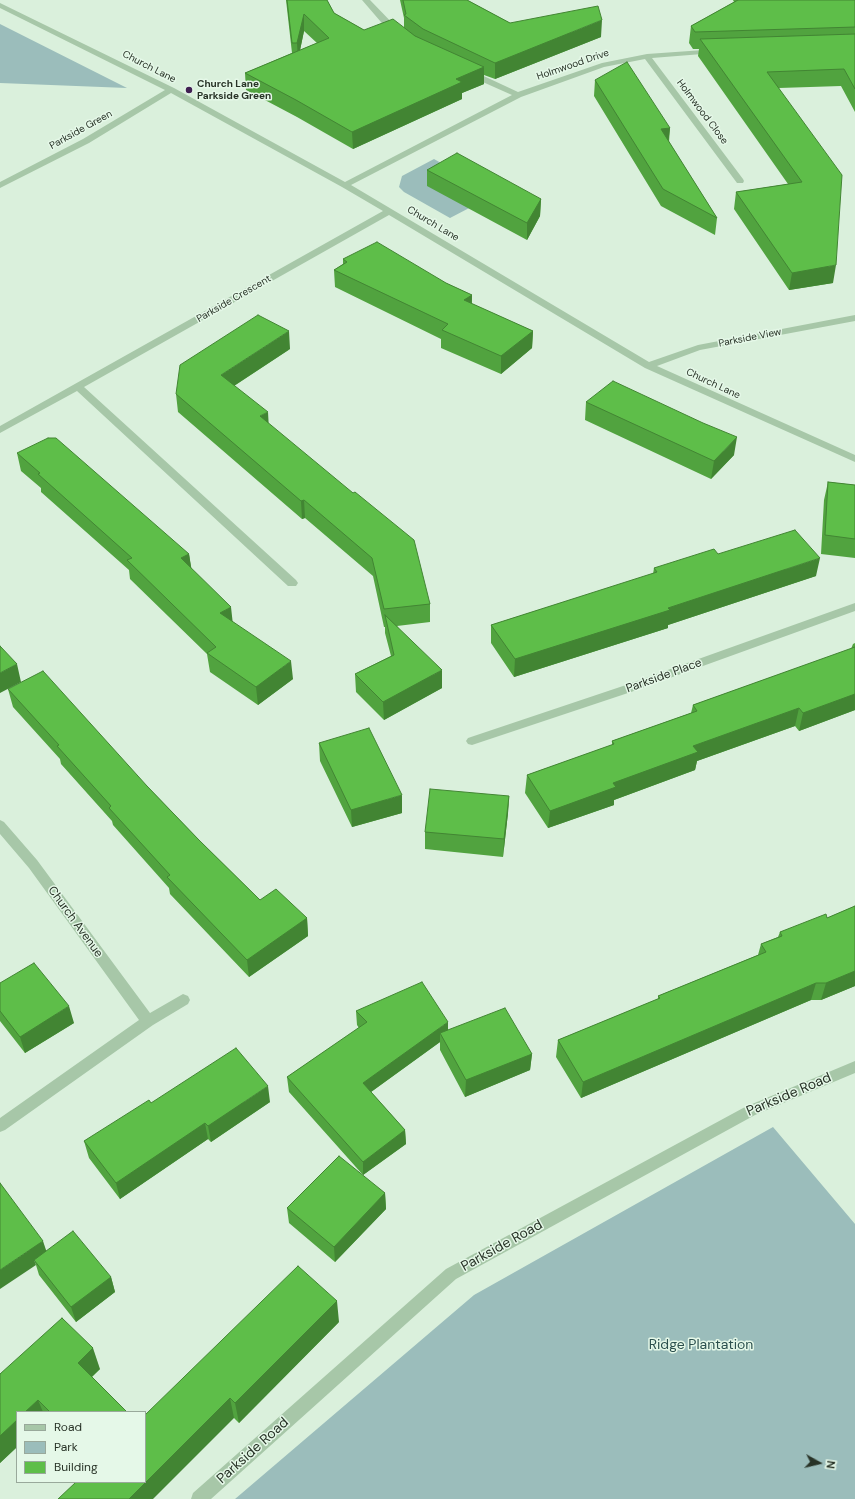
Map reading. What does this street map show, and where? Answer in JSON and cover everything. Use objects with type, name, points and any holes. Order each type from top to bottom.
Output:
[{"type":"street","points":[[366,0],[390,27],[402,36]]},
{"type":"street","name":"Church Lane","points":[[0,4],[170,90],[389,210],[648,366],[855,459]]},
{"type":"street","name":"Holmwood Drive","points":[[345,186],[518,95],[602,65],[646,56],[723,51]]},
{"type":"street","name":"Holmwood Close","points":[[646,56],[740,181]]},
{"type":"street","points":[[462,69],[518,95]]},
{"type":"street","name":"Parkside Green","points":[[0,185],[86,141],[170,90]]},
{"type":"street","name":"Parkside Crescent","points":[[0,430],[389,210]]},
{"type":"street","name":"Parkside View","points":[[648,366],[698,348],[855,318]]},
{"type":"street","points":[[78,387],[292,582]]},
{"type":"street","name":"Parkside Place","points":[[472,741],[627,689],[855,607]]},
{"type":"street","name":"Church Avenue","points":[[0,825],[33,864],[148,1020]]},
{"type":"street","points":[[0,1126],[148,1020],[183,1000]]},
{"type":"street","name":"Parkside Road","points":[[199,1499],[451,1274],[750,1111],[855,1066]]},
{"type":"green space","points":[[0,24],[127,88],[0,83]]},
{"type":"green space","points":[[434,159],[498,193],[450,218],[404,192],[399,187],[402,176]]},
{"type":"green space","name":"Ridge Plantation","points":[[773,1127],[855,1224],[855,1499],[235,1499],[474,1295]]},
{"type":"building","points":[[287,0],[327,0],[334,13],[364,30],[393,19],[415,36],[484,67],[456,79],[462,82],[352,132],[245,73],[329,38],[304,14],[297,43],[292,43]]},
{"type":"building","points":[[403,0],[467,0],[510,23],[598,6],[602,20],[495,63],[423,29],[404,15],[406,14]]},
{"type":"building","points":[[738,0],[855,0],[855,27],[695,32],[691,26]]},
{"type":"building","points":[[855,34],[855,89],[844,69],[767,72],[842,175],[836,265],[792,273],[736,192],[802,182],[700,39]]},
{"type":"building","points":[[627,62],[670,128],[661,129],[717,218],[663,189],[595,80]]},
{"type":"building","points":[[457,153],[541,199],[527,223],[427,170]]},
{"type":"building","points":[[377,242],[446,283],[472,295],[464,300],[533,331],[501,356],[442,330],[448,324],[334,270],[347,262],[343,259]]},
{"type":"building","points":[[258,315],[289,331],[221,375],[268,412],[260,416],[353,493],[355,492],[414,540],[430,604],[384,609],[372,558],[304,500],[301,501],[176,394],[180,365]]},
{"type":"building","points":[[613,381],[703,423],[737,437],[714,461],[586,402]]},
{"type":"building","points":[[48,438],[56,438],[189,554],[181,558],[231,607],[220,613],[291,661],[256,687],[207,653],[216,647],[127,560],[132,558],[38,474],[40,473],[17,453]]},
{"type":"building","points":[[828,482],[855,485],[855,539],[825,535]]},
{"type":"building","points":[[795,530],[820,558],[668,608],[670,610],[515,659],[491,625],[657,572],[654,568],[714,549],[718,554]]},
{"type":"building","points":[[385,615],[442,670],[383,702],[355,674],[394,655]]},
{"type":"building","points":[[0,646],[17,664],[0,673]]},
{"type":"building","points":[[855,647],[855,694],[803,713],[799,708],[693,746],[698,752],[613,783],[616,787],[550,811],[527,775],[614,744],[612,741],[697,711],[693,705]]},
{"type":"building","points":[[43,671],[147,786],[260,900],[276,889],[307,918],[247,960],[167,877],[170,875],[109,808],[111,806],[57,746],[59,745],[8,689]]},
{"type":"building","points":[[369,728],[402,795],[351,810],[319,743]]},
{"type":"building","points":[[430,789],[509,796],[504,839],[425,832]]},
{"type":"building","points":[[855,906],[855,971],[826,983],[816,983],[583,1082],[558,1040],[660,998],[658,996],[766,952],[761,944],[782,936],[780,932],[826,914],[827,918]]},
{"type":"building","points":[[34,963],[69,1006],[20,1037],[0,1011],[0,983]]},
{"type":"building","points":[[422,982],[448,1022],[363,1083],[405,1130],[363,1162],[287,1077],[367,1022],[356,1011]]},
{"type":"building","points":[[505,1008],[532,1054],[466,1080],[440,1033]]},
{"type":"building","points":[[236,1048],[268,1086],[208,1126],[205,1123],[116,1183],[84,1141],[149,1100],[151,1103]]},
{"type":"building","points":[[339,1156],[385,1193],[334,1247],[287,1208]]},
{"type":"building","points":[[0,1183],[43,1241],[0,1270]]},
{"type":"building","points":[[73,1231],[111,1277],[71,1307],[34,1260]]},
{"type":"building","points":[[298,1266],[337,1301],[235,1403],[230,1398],[146,1482],[146,1414]]},
{"type":"building","points":[[62,1318],[93,1348],[78,1363],[126,1411],[49,1411],[38,1400],[26,1411],[16,1411],[16,1421],[0,1436],[0,1374]]},
{"type":"building","points":[[75,1483],[145,1483],[129,1499],[58,1499]]},
{"type":"place","name":"Church Lane Parkside Green","points":[[189,90]]}]
